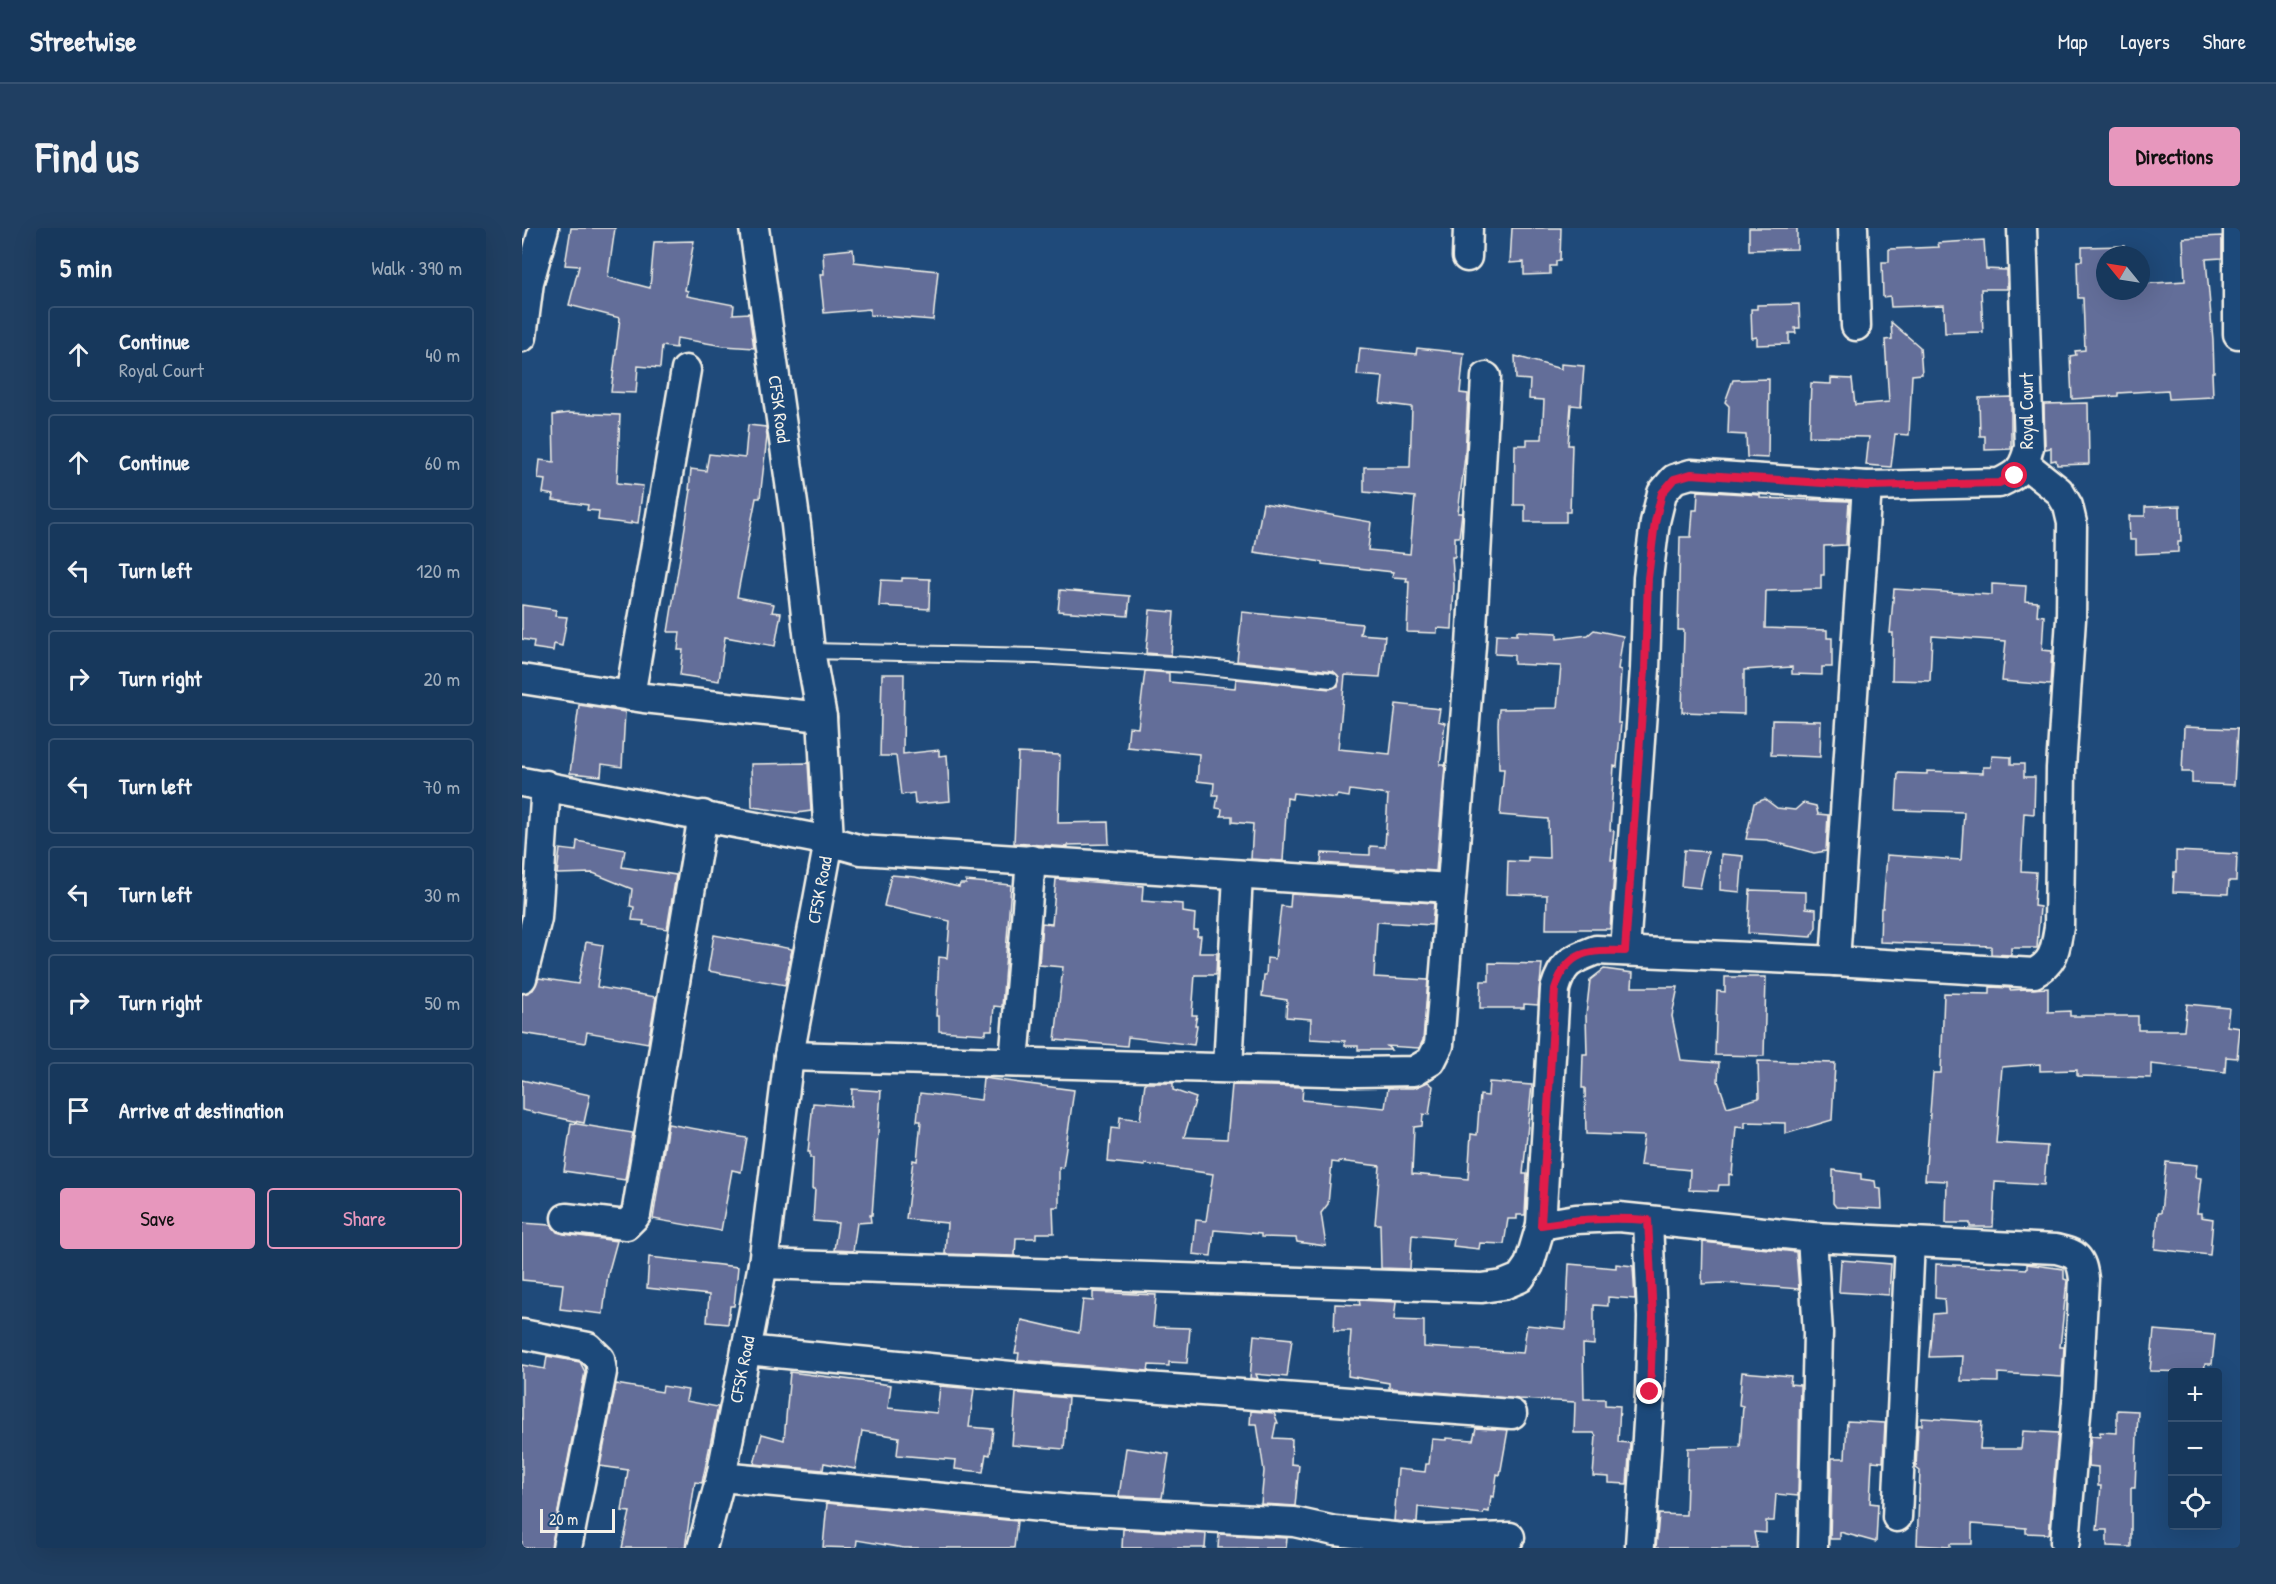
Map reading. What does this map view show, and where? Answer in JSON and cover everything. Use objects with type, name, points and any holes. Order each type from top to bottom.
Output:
[{"type":"street","points":[[522,338],[529,282],[544,228]]},
{"type":"street","name":"CFSK Road","points":[[702,1548],[721,1477],[763,1264],[789,1056],[829,841],[822,717],[810,651],[796,525],[754,228]]},
{"type":"street","points":[[1467,257],[1468,228]]},
{"type":"street","points":[[1853,228],[1856,326]]},
{"type":"street","name":"Royal Court","points":[[1625,951],[1645,669],[1648,578],[1655,522],[1662,493],[1674,479],[1691,474],[1867,486],[1999,483],[2015,476],[2025,464],[2029,447],[2022,228]]},
{"type":"street","points":[[2238,228],[2238,334]]},
{"type":"street","points":[[630,696],[686,370]]},
{"type":"street","points":[[789,1056],[1414,1071],[1431,1061],[1439,1045],[1471,646],[1486,377]]},
{"type":"street","points":[[763,1264],[1482,1288],[1503,1286],[1520,1278],[1529,1265],[1541,1225],[1555,989],[1559,974],[1569,960],[1596,950],[2034,973],[2047,966],[2055,950],[2059,927],[2061,768],[2071,619],[2072,523],[2068,506],[2059,491],[2025,464]]},
{"type":"street","points":[[1835,961],[1867,486]]},
{"type":"street","points":[[522,679],[630,696],[822,717]]},
{"type":"street","points":[[522,978],[537,918],[534,783],[703,815],[829,841],[861,850],[1450,888]]},
{"type":"street","points":[[566,1218],[626,1224],[636,1215],[703,815]]},
{"type":"street","points":[[1014,1062],[1031,860]]},
{"type":"street","points":[[1228,1068],[1238,875]]},
{"type":"street","points":[[1541,1225],[1576,1219],[1619,1217],[1812,1237],[2056,1249],[2071,1252],[2082,1263],[2084,1279],[2078,1390],[2065,1542]]},
{"type":"street","points":[[1640,1545],[1653,1317],[1648,1220]]},
{"type":"street","points":[[1812,1237],[1818,1333],[1812,1548]]},
{"type":"street","points":[[1897,1517],[1910,1242]]},
{"type":"street","points":[[522,1334],[588,1347],[600,1359],[602,1371],[567,1548]]},
{"type":"street","points":[[746,1350],[1052,1380],[1512,1414]]},
{"type":"street","points":[[721,1477],[1073,1510],[1294,1522],[1335,1531],[1422,1540],[1510,1537]]},
{"type":"lane","points":[[810,651],[1037,656],[1188,665],[1330,681]]},
{"type":"building","points":[[571,228],[615,228],[608,277],[650,288],[654,242],[694,241],[685,290],[688,291],[687,296],[734,305],[733,314],[749,313],[754,348],[724,346],[677,338],[676,348],[662,346],[660,368],[638,366],[636,393],[611,392],[620,318],[569,305],[579,266],[565,265]]},
{"type":"building","points":[[1512,228],[1561,228],[1560,260],[1556,261],[1556,266],[1550,266],[1550,274],[1524,275],[1524,262],[1510,263]]},
{"type":"building","points":[[1749,228],[1797,228],[1797,249],[1749,250]]},
{"type":"building","points":[[2222,236],[2222,258],[2206,259],[2213,340],[2213,397],[2169,399],[2168,390],[2072,399],[2070,356],[2076,355],[2075,351],[2085,350],[2083,298],[2078,298],[2077,261],[2082,261],[2082,247],[2096,247],[2096,300],[2150,300],[2150,283],[2185,281],[2183,238]]},
{"type":"building","points":[[1984,240],[1986,269],[2007,270],[2007,289],[1981,289],[1983,332],[1945,333],[1944,305],[1891,307],[1890,296],[1883,297],[1882,262],[1889,262],[1889,249],[1939,247],[1938,243]]},
{"type":"building","points":[[853,249],[854,262],[938,271],[933,320],[870,315],[870,309],[824,313],[820,274],[824,274],[823,252]]},
{"type":"building","points":[[1799,304],[1800,328],[1795,328],[1796,333],[1789,333],[1789,344],[1757,345],[1757,337],[1752,338],[1751,309],[1757,309],[1757,305]]},
{"type":"building","points":[[1891,322],[1920,347],[1922,374],[1912,375],[1909,435],[1895,434],[1891,467],[1866,465],[1869,437],[1809,436],[1811,383],[1831,384],[1831,378],[1852,379],[1855,405],[1889,402],[1885,340],[1892,339]]},
{"type":"building","points":[[1360,348],[1416,354],[1417,348],[1464,353],[1460,393],[1468,394],[1465,456],[1458,513],[1462,513],[1459,537],[1455,537],[1455,557],[1452,557],[1454,585],[1452,629],[1437,628],[1437,633],[1407,632],[1409,581],[1406,581],[1407,578],[1392,577],[1393,572],[1322,564],[1322,562],[1254,552],[1263,503],[1371,522],[1368,550],[1410,554],[1415,497],[1364,492],[1364,467],[1410,467],[1412,407],[1380,403],[1383,377],[1357,375]]},
{"type":"building","points":[[1515,356],[1561,369],[1561,364],[1584,366],[1581,406],[1571,405],[1568,445],[1572,445],[1570,512],[1566,512],[1566,522],[1525,522],[1525,505],[1514,505],[1515,445],[1527,445],[1527,439],[1542,439],[1544,400],[1529,399],[1530,380],[1516,379]]},
{"type":"building","points":[[1769,379],[1768,458],[1747,457],[1746,435],[1728,434],[1729,406],[1725,402],[1733,380]]},
{"type":"building","points":[[2011,397],[2011,449],[1985,450],[1985,436],[1980,436],[1979,398]]},
{"type":"building","points":[[2088,403],[2089,464],[2057,465],[2056,460],[2051,461],[2051,448],[2045,449],[2044,404]]},
{"type":"building","points":[[569,413],[620,415],[617,483],[643,486],[638,523],[598,520],[599,511],[587,510],[588,505],[553,500],[554,495],[543,493],[545,480],[538,479],[540,460],[554,462],[553,415]]},
{"type":"building","points":[[748,425],[766,427],[767,437],[760,498],[756,498],[737,597],[774,604],[772,612],[781,613],[775,646],[725,637],[719,681],[680,675],[683,650],[678,650],[680,632],[668,632],[691,490],[689,490],[691,469],[706,471],[709,454],[745,458]]},
{"type":"building","points":[[1698,491],[1760,495],[1760,498],[1849,501],[1846,545],[1824,546],[1824,575],[1821,575],[1821,589],[1766,591],[1765,628],[1827,630],[1827,638],[1832,638],[1832,667],[1822,667],[1822,675],[1792,674],[1792,667],[1744,670],[1744,714],[1682,712],[1684,630],[1678,630],[1680,537],[1691,537],[1693,510],[1697,510]]},
{"type":"building","points":[[2180,506],[2181,542],[2178,542],[2178,552],[2136,554],[2136,540],[2130,540],[2129,516],[2145,516],[2145,507]]},
{"type":"building","points":[[902,578],[930,579],[929,609],[879,606],[881,580],[902,581]]},
{"type":"building","points":[[1992,584],[2026,586],[2025,601],[2038,602],[2037,615],[2044,616],[2042,650],[2052,651],[2050,685],[2002,681],[2006,641],[1932,636],[1930,681],[1892,680],[1893,633],[1890,633],[1894,589],[1992,595]]},
{"type":"building","points":[[1060,590],[1130,596],[1128,616],[1058,611]]},
{"type":"building","points":[[522,605],[556,610],[555,616],[567,617],[562,646],[554,644],[553,651],[533,648],[534,641],[522,639]]},
{"type":"building","points":[[1150,610],[1174,612],[1171,655],[1146,653]]},
{"type":"building","points":[[1242,612],[1362,624],[1360,634],[1385,636],[1380,677],[1345,675],[1338,749],[1390,754],[1396,704],[1440,709],[1438,721],[1445,723],[1440,765],[1445,765],[1436,871],[1321,863],[1322,853],[1370,855],[1370,846],[1385,847],[1388,795],[1350,790],[1349,797],[1337,795],[1336,798],[1293,793],[1292,799],[1287,798],[1283,861],[1251,859],[1253,824],[1232,822],[1232,816],[1221,816],[1222,809],[1216,808],[1218,795],[1213,795],[1214,783],[1197,781],[1199,754],[1127,747],[1129,727],[1138,728],[1145,671],[1169,673],[1169,682],[1235,688],[1236,679],[1330,689],[1338,686],[1339,677],[1333,671],[1237,661]]},
{"type":"building","points":[[1594,630],[1623,636],[1618,669],[1621,670],[1618,723],[1621,723],[1617,767],[1614,766],[1610,830],[1614,831],[1611,860],[1615,860],[1610,929],[1546,929],[1547,895],[1507,894],[1508,861],[1528,862],[1528,857],[1549,858],[1548,819],[1500,815],[1504,769],[1499,769],[1498,724],[1499,709],[1557,708],[1561,666],[1514,664],[1514,655],[1495,654],[1496,634],[1517,635],[1517,631],[1557,633],[1557,639],[1588,635]]},
{"type":"building","points":[[882,674],[904,674],[903,754],[939,750],[939,756],[947,755],[950,801],[915,804],[914,793],[901,795],[896,756],[880,756]]},
{"type":"building","points":[[579,705],[625,712],[622,767],[602,764],[601,776],[570,773]]},
{"type":"building","points":[[1772,720],[1821,721],[1820,757],[1771,755]]},
{"type":"building","points":[[2184,727],[2237,729],[2234,785],[2192,783],[2192,772],[2182,772]]},
{"type":"building","points":[[1018,753],[1060,755],[1058,823],[1108,822],[1109,844],[1068,845],[1068,847],[1014,843]]},
{"type":"building","points":[[1992,756],[2011,757],[2011,764],[2024,764],[2024,777],[2035,777],[2034,814],[2024,813],[2021,871],[2036,872],[2034,906],[2040,907],[2037,948],[2011,948],[2011,955],[1991,954],[1991,946],[1880,942],[1887,855],[1961,860],[1964,812],[1896,810],[1898,773],[1927,774],[1927,771],[1983,773],[1983,767],[1991,767]]},
{"type":"building","points":[[808,763],[811,811],[797,813],[752,807],[751,764]]},
{"type":"building","points":[[1765,799],[1777,808],[1795,810],[1803,803],[1816,806],[1818,814],[1828,815],[1826,851],[1814,853],[1767,840],[1746,839],[1754,803]]},
{"type":"building","points":[[577,841],[625,850],[622,867],[676,875],[667,929],[643,925],[644,921],[632,920],[634,907],[630,906],[632,889],[593,873],[557,874],[560,849],[576,851]]},
{"type":"building","points":[[1684,850],[1708,852],[1700,888],[1681,886]]},
{"type":"building","points":[[2176,851],[2237,854],[2236,881],[2229,881],[2228,894],[2173,892]]},
{"type":"building","points":[[1721,854],[1743,856],[1740,892],[1720,890]]},
{"type":"building","points":[[891,875],[915,877],[959,887],[960,884],[966,884],[966,881],[1011,885],[1002,1007],[994,1006],[992,1030],[986,1030],[986,1034],[939,1031],[939,1016],[936,1016],[939,957],[947,958],[950,921],[884,906]]},
{"type":"building","points":[[1056,879],[1143,886],[1142,901],[1183,904],[1183,912],[1195,914],[1194,930],[1198,930],[1197,936],[1201,936],[1199,953],[1217,953],[1216,975],[1195,975],[1192,1015],[1197,1015],[1195,1025],[1197,1025],[1194,1045],[1128,1037],[1127,1046],[1055,1040],[1063,967],[1039,965],[1042,923],[1052,924]]},
{"type":"building","points":[[1750,890],[1806,892],[1806,908],[1816,909],[1816,927],[1811,937],[1748,933]]},
{"type":"building","points":[[1291,894],[1434,903],[1432,925],[1377,922],[1374,977],[1428,980],[1423,1040],[1419,1048],[1387,1046],[1391,1050],[1358,1050],[1358,1046],[1345,1046],[1345,1041],[1310,1039],[1311,1019],[1286,1017],[1287,1000],[1262,996],[1267,958],[1275,959],[1281,906],[1290,907]]},
{"type":"building","points":[[714,935],[792,949],[785,985],[708,971]]},
{"type":"building","points":[[586,942],[603,945],[597,987],[656,997],[648,1043],[587,1032],[585,1043],[522,1033],[522,994],[533,990],[539,978],[578,984]]},
{"type":"building","points":[[1489,963],[1542,964],[1538,1005],[1524,1004],[1524,1008],[1480,1008],[1481,981],[1489,981]]},
{"type":"building","points":[[1604,969],[1633,973],[1632,987],[1678,987],[1672,1016],[1681,1060],[1719,1063],[1718,1081],[1727,1107],[1759,1098],[1758,1061],[1835,1063],[1832,1120],[1785,1134],[1785,1123],[1745,1122],[1745,1128],[1736,1127],[1732,1175],[1729,1174],[1729,1185],[1719,1185],[1718,1191],[1689,1190],[1690,1170],[1640,1165],[1644,1136],[1586,1134],[1585,1088],[1582,1088],[1583,1054],[1587,1054],[1586,1015],[1590,980]]},
{"type":"building","points":[[1725,977],[1766,977],[1764,1056],[1715,1055],[1717,991],[1725,992]]},
{"type":"building","points":[[1990,987],[2010,988],[2010,990],[2048,988],[2048,1012],[2070,1011],[2070,1016],[2138,1016],[2138,1030],[2184,1030],[2187,1004],[2229,1008],[2227,1026],[2240,1028],[2237,1058],[2226,1057],[2225,1072],[2151,1064],[2151,1078],[2077,1076],[2077,1070],[2040,1071],[2040,1064],[2002,1067],[1996,1143],[2047,1146],[2044,1185],[1995,1182],[1993,1227],[1970,1227],[1970,1223],[1946,1223],[1947,1181],[1925,1180],[1933,1073],[1941,1073],[1944,993],[1990,994]]},
{"type":"building","points":[[983,1078],[1074,1090],[1063,1168],[1059,1167],[1059,1207],[1053,1207],[1054,1233],[1036,1233],[1036,1238],[1016,1238],[1015,1256],[945,1254],[947,1223],[906,1219],[913,1160],[917,1161],[921,1121],[917,1121],[920,1093],[981,1100]]},
{"type":"building","points":[[522,1080],[590,1095],[584,1123],[522,1110]]},
{"type":"building","points":[[1428,1082],[1433,1086],[1429,1115],[1423,1114],[1422,1126],[1414,1127],[1412,1174],[1468,1179],[1471,1134],[1477,1135],[1480,1095],[1488,1096],[1489,1082],[1532,1085],[1523,1174],[1527,1174],[1525,1215],[1517,1215],[1517,1219],[1508,1219],[1504,1244],[1480,1243],[1479,1249],[1453,1246],[1454,1239],[1412,1235],[1410,1269],[1381,1268],[1380,1224],[1375,1224],[1380,1166],[1339,1161],[1339,1163],[1332,1162],[1328,1204],[1321,1213],[1326,1246],[1297,1242],[1296,1238],[1261,1237],[1261,1234],[1214,1230],[1211,1256],[1193,1254],[1196,1220],[1206,1221],[1213,1174],[1145,1164],[1145,1166],[1108,1162],[1111,1128],[1119,1129],[1120,1117],[1140,1120],[1145,1083],[1173,1083],[1173,1090],[1196,1098],[1184,1137],[1227,1139],[1232,1085],[1303,1087],[1302,1100],[1385,1108],[1388,1088],[1414,1088]]},
{"type":"building","points":[[852,1089],[881,1091],[872,1215],[870,1215],[871,1222],[857,1223],[853,1251],[834,1250],[838,1223],[813,1221],[815,1189],[812,1189],[813,1158],[810,1158],[810,1152],[808,1152],[813,1103],[851,1106]]},
{"type":"building","points":[[571,1123],[633,1133],[625,1180],[564,1171]]},
{"type":"building","points":[[668,1124],[747,1138],[741,1172],[732,1170],[721,1231],[653,1219]]},
{"type":"building","points":[[2166,1162],[2197,1165],[2195,1177],[2201,1178],[2197,1213],[2201,1213],[2201,1217],[2213,1219],[2210,1255],[2155,1249]]},
{"type":"building","points":[[1833,1170],[1861,1174],[1861,1179],[1875,1181],[1876,1188],[1881,1189],[1882,1209],[1836,1207],[1833,1203]]},
{"type":"building","points":[[522,1223],[551,1225],[557,1232],[564,1234],[617,1241],[608,1274],[603,1314],[560,1309],[563,1284],[522,1280]]},
{"type":"building","points":[[1703,1242],[1796,1252],[1799,1289],[1723,1283],[1702,1284]]},
{"type":"building","points":[[649,1257],[738,1267],[734,1306],[730,1306],[728,1324],[707,1322],[709,1295],[647,1288]]},
{"type":"building","points":[[1841,1260],[1891,1264],[1889,1295],[1839,1292]]},
{"type":"building","points":[[1569,1264],[1616,1268],[1616,1264],[1633,1266],[1635,1299],[1608,1297],[1608,1306],[1594,1305],[1594,1345],[1583,1344],[1584,1399],[1605,1399],[1605,1405],[1620,1406],[1618,1442],[1630,1443],[1627,1484],[1609,1483],[1609,1477],[1593,1476],[1596,1436],[1594,1433],[1574,1433],[1575,1402],[1389,1388],[1389,1383],[1348,1376],[1351,1331],[1334,1331],[1335,1304],[1360,1305],[1359,1300],[1396,1302],[1394,1320],[1424,1321],[1424,1347],[1523,1353],[1527,1325],[1566,1329]]},
{"type":"building","points":[[1936,1264],[2027,1269],[2027,1264],[2064,1269],[2064,1279],[2067,1280],[2060,1347],[2064,1347],[2062,1377],[1998,1373],[1998,1382],[1961,1381],[1963,1356],[1929,1357],[1933,1314],[1945,1313],[1944,1299],[1935,1298]]},
{"type":"building","points":[[1093,1292],[1156,1295],[1153,1327],[1190,1328],[1187,1363],[1169,1362],[1169,1366],[1149,1365],[1148,1371],[1018,1360],[1019,1353],[1015,1353],[1022,1320],[1079,1333],[1083,1300],[1093,1301]]},
{"type":"building","points":[[2154,1330],[2215,1335],[2212,1364],[2205,1364],[2204,1368],[2168,1368],[2168,1371],[2150,1371]]},
{"type":"building","points":[[1254,1335],[1292,1339],[1287,1377],[1256,1374],[1258,1379],[1250,1378]]},
{"type":"building","points":[[547,1356],[580,1362],[585,1372],[551,1548],[522,1548],[522,1365],[545,1369]]},
{"type":"building","points":[[790,1372],[891,1385],[888,1408],[937,1413],[940,1386],[974,1389],[969,1427],[993,1429],[990,1455],[986,1454],[983,1472],[955,1469],[956,1460],[897,1455],[899,1437],[862,1431],[855,1469],[824,1463],[823,1470],[754,1464],[762,1434],[784,1440]]},
{"type":"building","points":[[1742,1372],[1791,1376],[1790,1384],[1800,1385],[1798,1496],[1776,1494],[1774,1521],[1766,1521],[1766,1533],[1754,1532],[1757,1548],[1656,1548],[1659,1514],[1686,1515],[1688,1448],[1740,1447],[1743,1406],[1739,1405]]},
{"type":"building","points":[[616,1384],[662,1392],[663,1386],[688,1390],[686,1401],[718,1407],[702,1483],[695,1482],[685,1548],[622,1548],[630,1512],[622,1511],[628,1470],[600,1466]]},
{"type":"building","points":[[1016,1393],[1068,1398],[1064,1449],[1012,1445]]},
{"type":"building","points":[[2117,1410],[2138,1411],[2135,1488],[2131,1488],[2131,1547],[2107,1546],[2107,1530],[2097,1530],[2101,1486],[2098,1486],[2098,1467],[2088,1466],[2091,1436],[2100,1437],[2100,1432],[2117,1433]]},
{"type":"building","points":[[1251,1411],[1274,1413],[1278,1423],[1276,1423],[1273,1438],[1292,1439],[1291,1464],[1299,1465],[1295,1506],[1261,1504],[1264,1471],[1257,1424],[1250,1424]]},
{"type":"building","points":[[1922,1418],[1982,1422],[1980,1449],[2021,1449],[2023,1431],[2058,1433],[2049,1534],[2026,1533],[2026,1528],[1972,1524],[1972,1544],[1950,1544],[1950,1547],[1917,1545],[1920,1471],[1916,1468],[1918,1425],[1922,1425]]},
{"type":"building","points":[[1847,1421],[1885,1423],[1883,1462],[1872,1461],[1870,1503],[1878,1504],[1876,1542],[1840,1532],[1840,1539],[1830,1539],[1832,1458],[1845,1458]]},
{"type":"building","points":[[1476,1428],[1508,1430],[1500,1475],[1497,1474],[1494,1497],[1491,1496],[1489,1512],[1484,1511],[1483,1514],[1418,1507],[1417,1523],[1394,1521],[1398,1469],[1425,1472],[1426,1464],[1429,1464],[1432,1439],[1473,1440]]},
{"type":"building","points":[[1126,1448],[1169,1454],[1162,1498],[1119,1496]]},
{"type":"building","points":[[827,1503],[1017,1521],[1014,1548],[904,1548],[857,1540],[856,1548],[823,1547]]},
{"type":"building","points":[[1123,1529],[1206,1534],[1205,1548],[1122,1548]]},
{"type":"building","points":[[1219,1534],[1287,1538],[1286,1548],[1218,1548]]},
{"type":"route","points":[[1650,1392],[1653,1317],[1648,1220],[1619,1217],[1576,1219],[1541,1225],[1555,989],[1559,974],[1569,960],[1596,950],[1625,951],[1645,669],[1648,578],[1655,522],[1662,493],[1674,479],[1691,474],[1867,486],[1999,483],[2015,476]]}]
